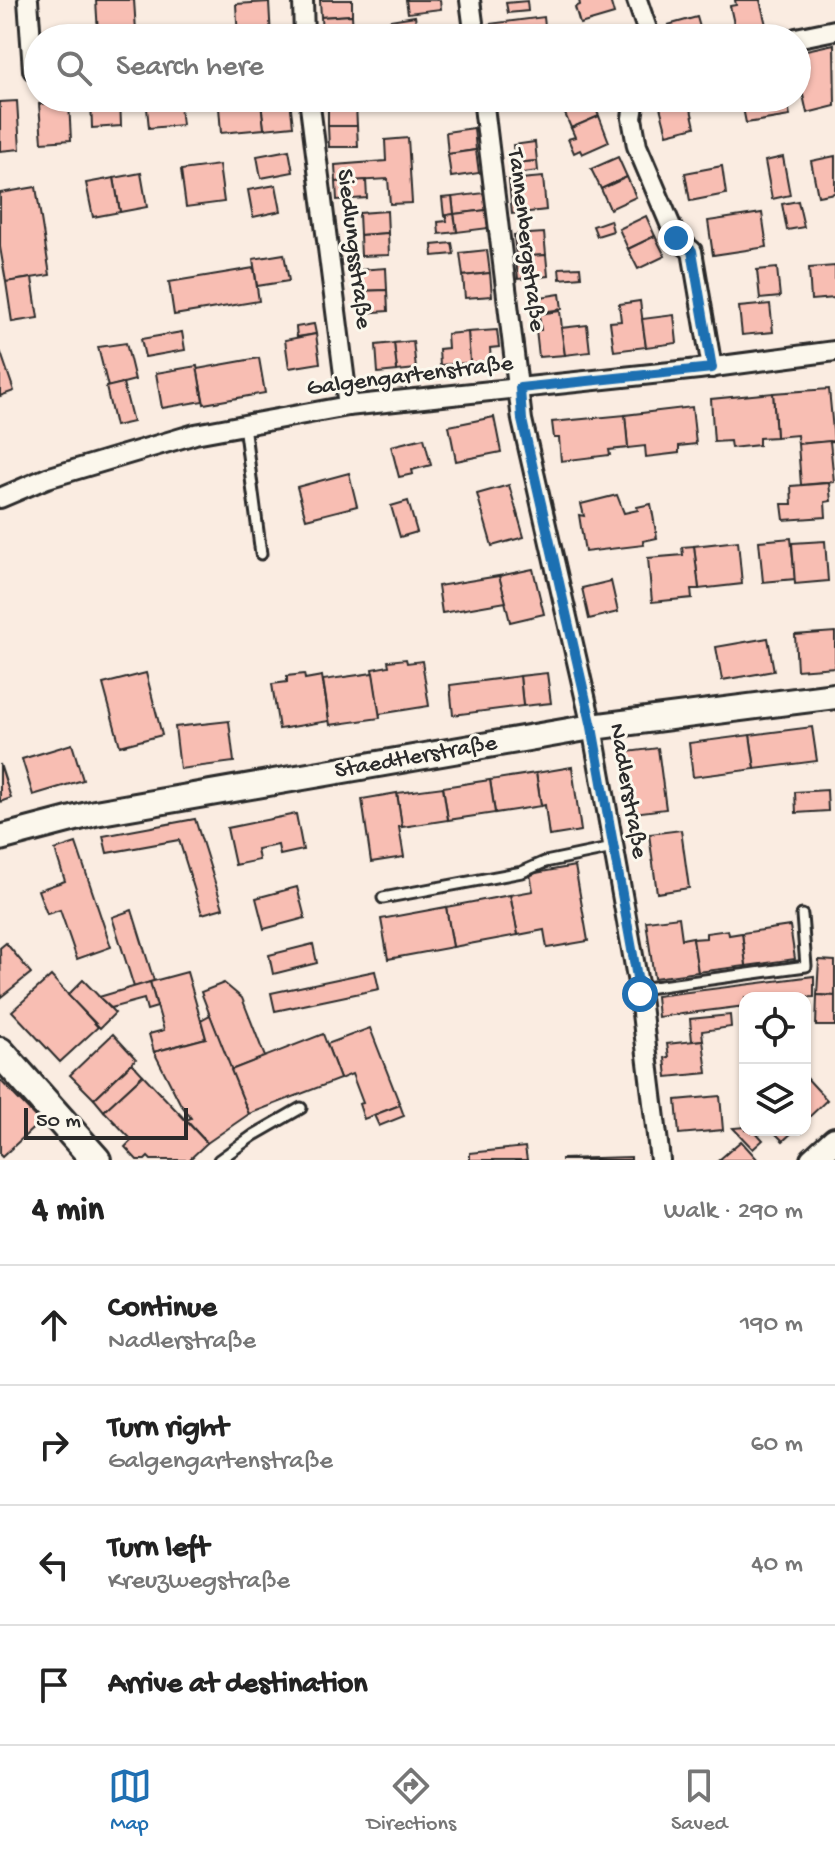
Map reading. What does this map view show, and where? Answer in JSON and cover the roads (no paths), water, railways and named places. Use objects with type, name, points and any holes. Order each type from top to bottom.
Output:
[{"type":"main road","name":"Staedtlerstraße","points":[[0,838],[95,813],[592,727],[835,696]]},
{"type":"main road","points":[[0,1052],[96,1160]]},
{"type":"main road","points":[[813,1160],[835,1140]]},
{"type":"street","points":[[28,0],[31,24]]},
{"type":"street","points":[[303,0],[304,24]]},
{"type":"street","points":[[470,0],[473,24]]},
{"type":"street","points":[[637,0],[645,24]]},
{"type":"street","points":[[811,35],[835,30]]},
{"type":"street","name":"Siedlungsstraße","points":[[311,112],[348,406]]},
{"type":"street","name":"Tannenbergstraße","points":[[485,112],[520,388]]},
{"type":"street","points":[[633,112],[637,146],[676,238],[692,251],[712,368]]},
{"type":"street","name":"Galgengartenstraße","points":[[0,498],[47,478],[195,434],[348,406],[712,368],[835,351]]},
{"type":"street","name":"Nadlerstraße","points":[[520,388],[522,420],[592,727],[639,989],[660,1160]]},
{"type":"lane","points":[[244,425],[261,554]]},
{"type":"lane","points":[[383,898],[522,872],[545,862],[613,848]]},
{"type":"lane","points":[[639,989],[806,966],[802,915]]},
{"type":"lane","points":[[219,1160],[301,1108]]}]
